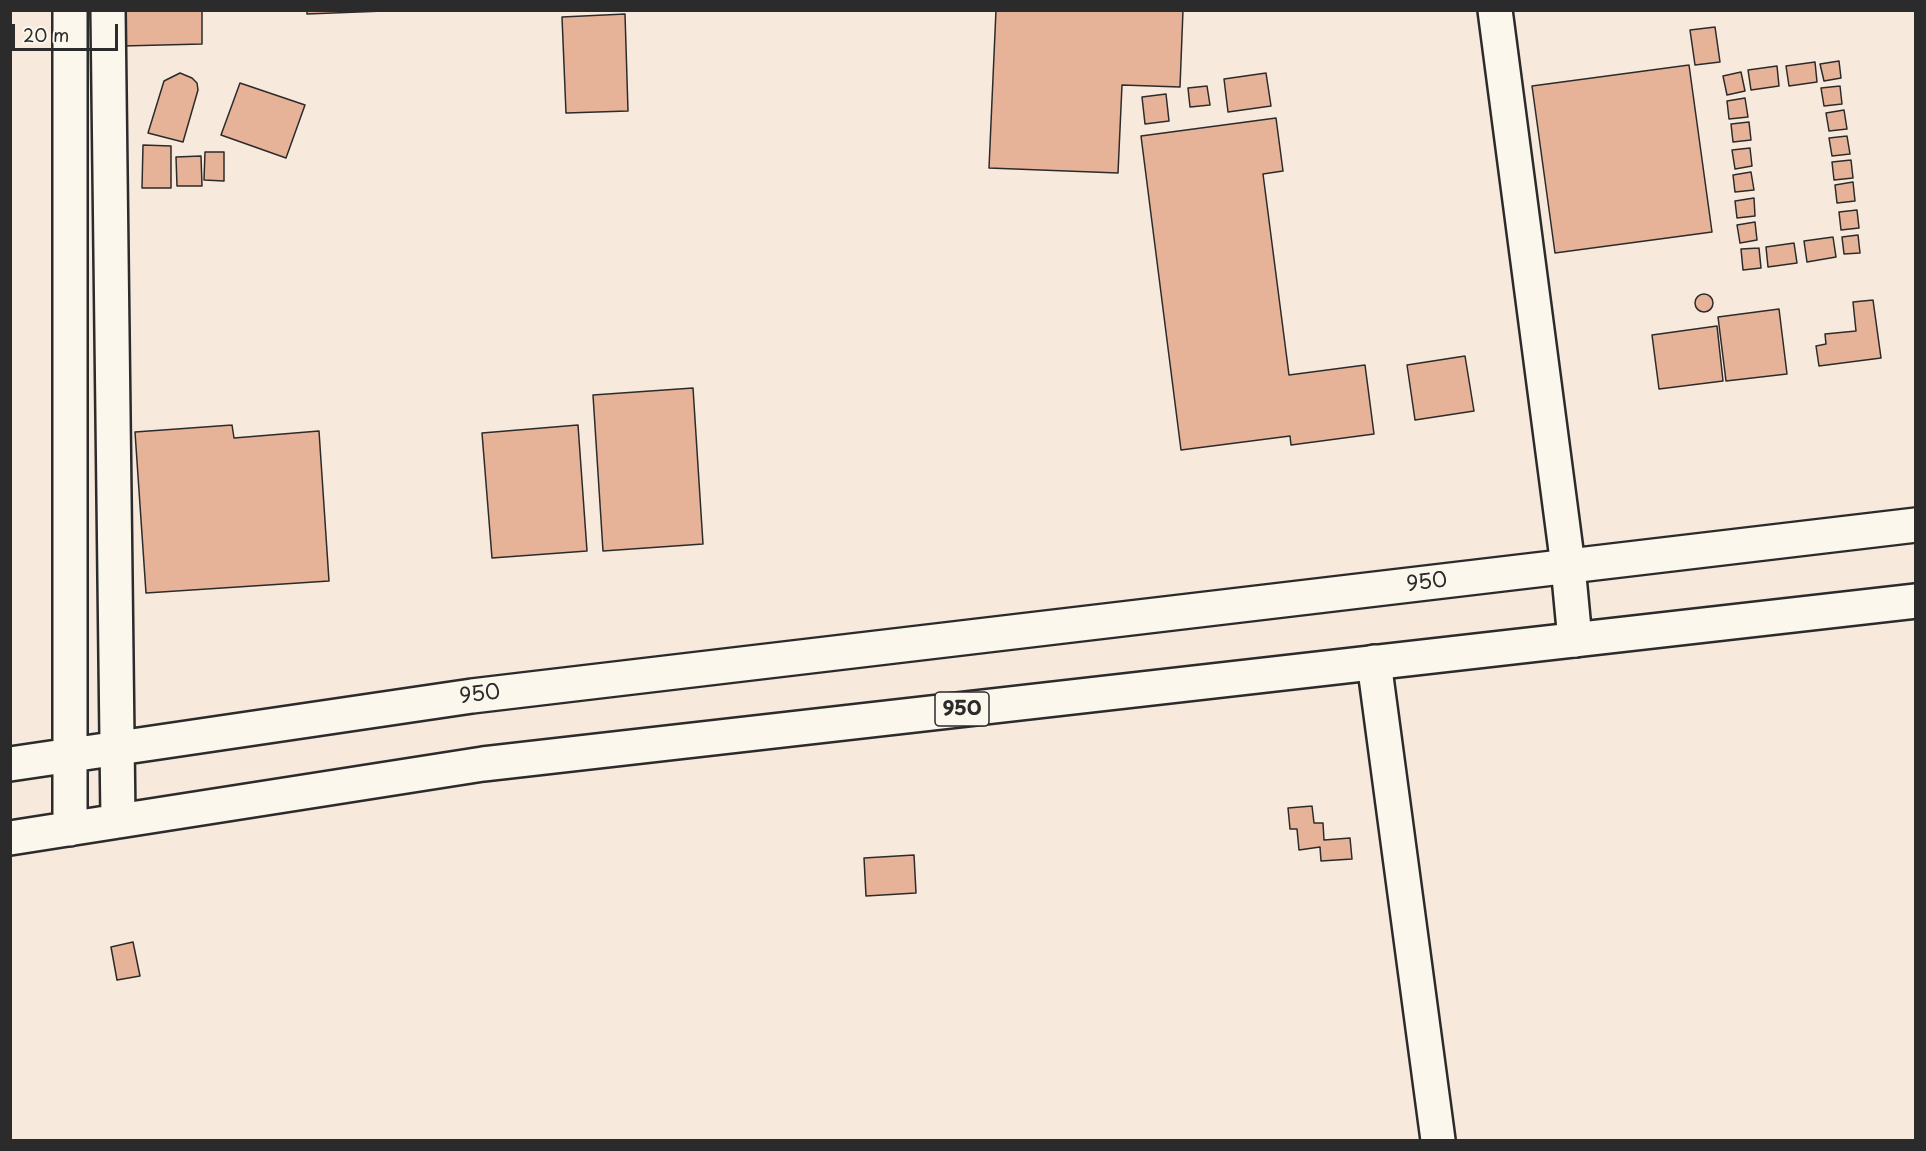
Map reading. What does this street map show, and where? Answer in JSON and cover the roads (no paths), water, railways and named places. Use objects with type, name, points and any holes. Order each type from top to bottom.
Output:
[{"type":"main road","points":[[70,10],[70,829]]},
{"type":"main road","points":[[108,10],[118,821]]},
{"type":"main road","points":[[1495,10],[1568,566],[1575,640]]},
{"type":"main road","name":"950","points":[[10,764],[484,694],[1916,525]]},
{"type":"main road","name":"950","points":[[10,838],[483,764],[1916,601]]},
{"type":"main road","points":[[1374,662],[1438,1140]]}]
